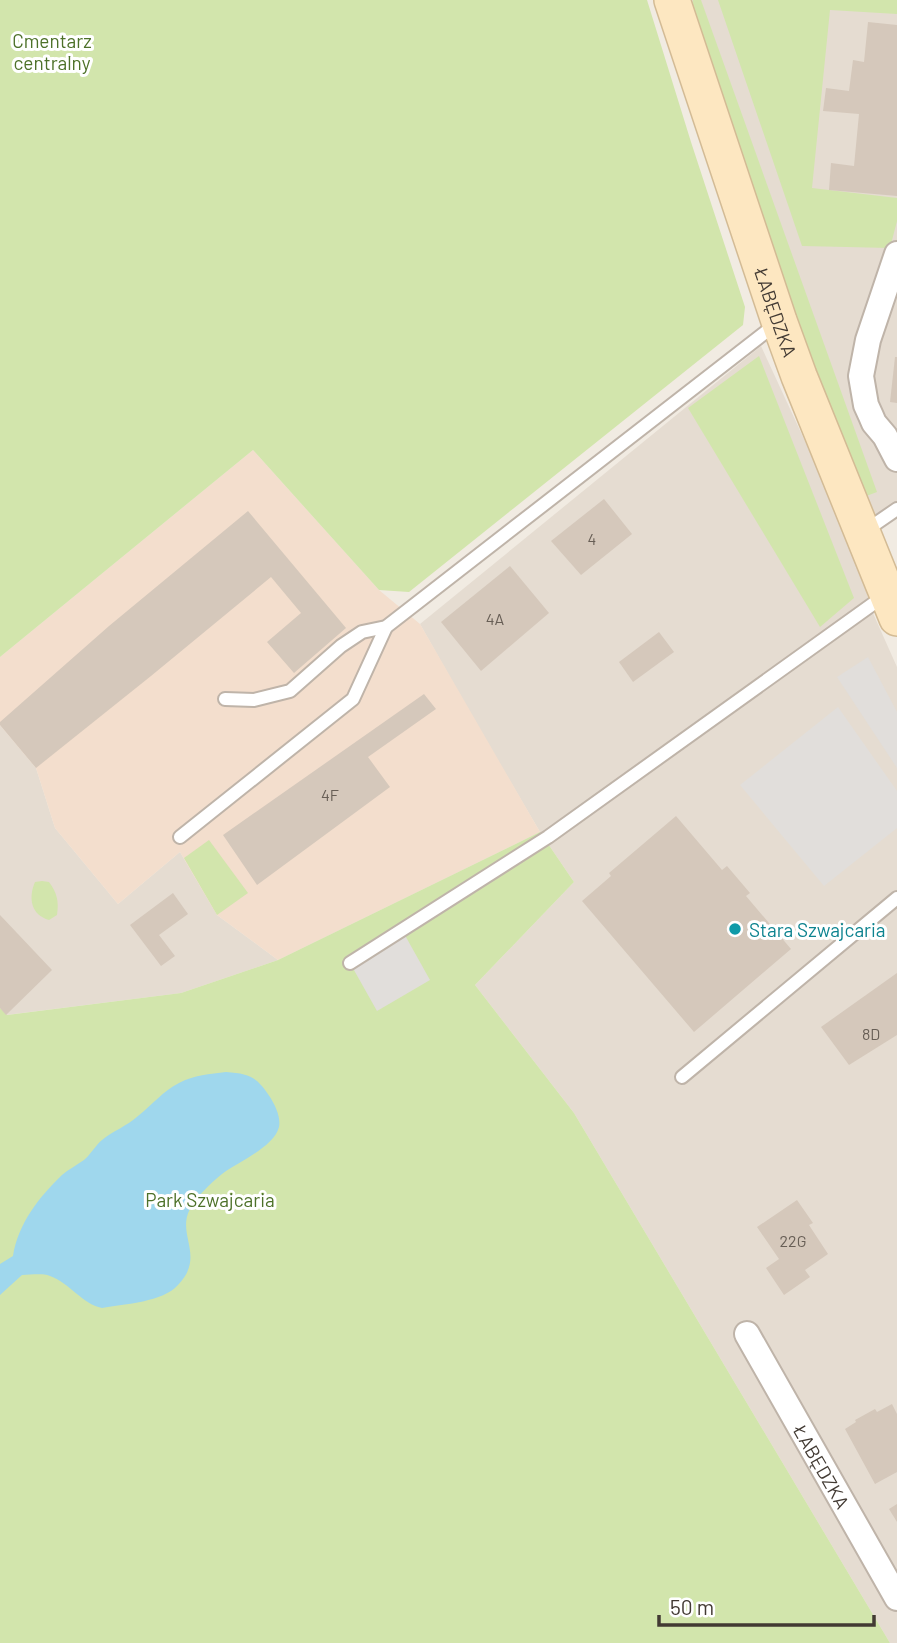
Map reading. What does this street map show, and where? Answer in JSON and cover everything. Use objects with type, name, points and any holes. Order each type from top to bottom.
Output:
[{"type":"street","name":"ŁABĘDZKA","points":[[673,0],[779,321],[892,606]]},
{"type":"street","points":[[897,254],[868,340],[861,376],[866,405],[897,459]]},
{"type":"street","points":[[871,416],[897,418]]},
{"type":"street","name":"ŁABĘDZKA","points":[[747,1334],[897,1598]]},
{"type":"lane","points":[[225,699],[254,700],[290,691],[341,646],[362,632],[386,627],[779,321]]},
{"type":"lane","points":[[862,533],[897,509]]},
{"type":"lane","points":[[350,963],[548,837],[892,606]]},
{"type":"lane","points":[[180,837],[353,699],[386,627]]},
{"type":"lane","points":[[682,1077],[897,898]]},
{"type":"shaded area","points":[[685,0],[897,0],[897,505],[862,532]]},
{"type":"shaded area","points":[[761,346],[852,543],[872,611],[897,667],[897,1643],[890,1643],[574,1113],[475,985],[574,882],[540,832],[420,624]]},
{"type":"shaded area","points":[[253,450],[379,590],[420,624],[540,832],[278,960],[217,915],[180,852],[118,904],[55,828],[36,768],[0,725],[0,657]]},
{"type":"shaded area","points":[[868,657],[897,712],[897,768],[837,677]]},
{"type":"shaded area","points":[[838,707],[897,791],[897,828],[824,886],[740,785]]},
{"type":"shaded area","points":[[0,725],[36,768],[55,828],[118,904],[180,852],[217,915],[278,960],[181,993],[6,1015],[0,1019]]},
{"type":"shaded area","points":[[402,930],[430,980],[377,1011],[350,963]]},
{"type":"green space","name":"Cmentarz centralny","points":[[0,0],[647,0],[745,307],[743,325],[409,592],[379,590],[253,450],[0,657]]},
{"type":"green space","points":[[693,0],[701,0],[877,492],[861,498],[738,150],[692,6]]},
{"type":"green space","points":[[718,0],[897,0],[897,14],[830,10],[812,188],[897,198],[897,221],[890,248],[802,246]]},
{"type":"green space","points":[[759,356],[854,598],[820,627],[688,408]]},
{"type":"green space","name":"Park Szwajcaria","points":[[540,832],[574,882],[475,985],[574,1113],[890,1643],[0,1643],[0,1008],[7,1015],[181,993],[278,960]]},
{"type":"green space","points":[[209,840],[248,893],[217,915],[184,858]]},
{"type":"green space","points":[[35,882],[49,882],[56,894],[57,915],[49,920],[38,914],[32,900]]},
{"type":"water","points":[[226,1072],[247,1075],[261,1085],[276,1107],[279,1127],[270,1141],[255,1154],[222,1174],[193,1204],[186,1228],[190,1265],[178,1285],[153,1299],[102,1308],[88,1302],[64,1283],[50,1276],[22,1275],[0,1295],[0,1264],[13,1256],[20,1233],[31,1212],[45,1192],[62,1175],[84,1160],[102,1140],[134,1120],[173,1086],[196,1077]]},
{"type":"building","points":[[868,22],[897,25],[897,196],[829,190],[831,163],[854,166],[859,114],[823,111],[826,88],[849,91],[853,60],[864,62]]},
{"type":"building","points":[[897,357],[897,403],[890,402]]},
{"type":"building","points":[[604,499],[632,534],[581,575],[551,541]]},
{"type":"building","points":[[248,511],[346,628],[294,673],[267,642],[301,613],[271,577],[36,768],[0,722],[109,626]]},
{"type":"building","points":[[510,566],[549,613],[481,671],[441,622]]},
{"type":"building","points":[[659,632],[674,652],[633,682],[619,662]]},
{"type":"building","points":[[424,694],[436,709],[368,757],[390,787],[257,885],[223,835]]},
{"type":"building","points":[[676,816],[722,870],[727,866],[750,893],[746,896],[791,949],[694,1032],[582,901],[611,876],[609,873]]},
{"type":"building","points":[[173,893],[188,914],[159,935],[175,956],[161,966],[130,925]]},
{"type":"building","points":[[0,915],[52,970],[6,1015],[0,1008]]},
{"type":"building","points":[[897,973],[897,1035],[849,1065],[821,1027]]},
{"type":"building","points":[[797,1200],[813,1223],[809,1225],[828,1254],[805,1270],[810,1277],[784,1295],[766,1268],[779,1259],[757,1227]]},
{"type":"building","points":[[892,1404],[897,1414],[897,1472],[875,1484],[845,1429],[875,1409],[877,1412]]},
{"type":"building","points":[[897,1504],[897,1522],[889,1509]]},
{"type":"place","name":"Stara Szwajcaria","points":[[735,929]]}]
